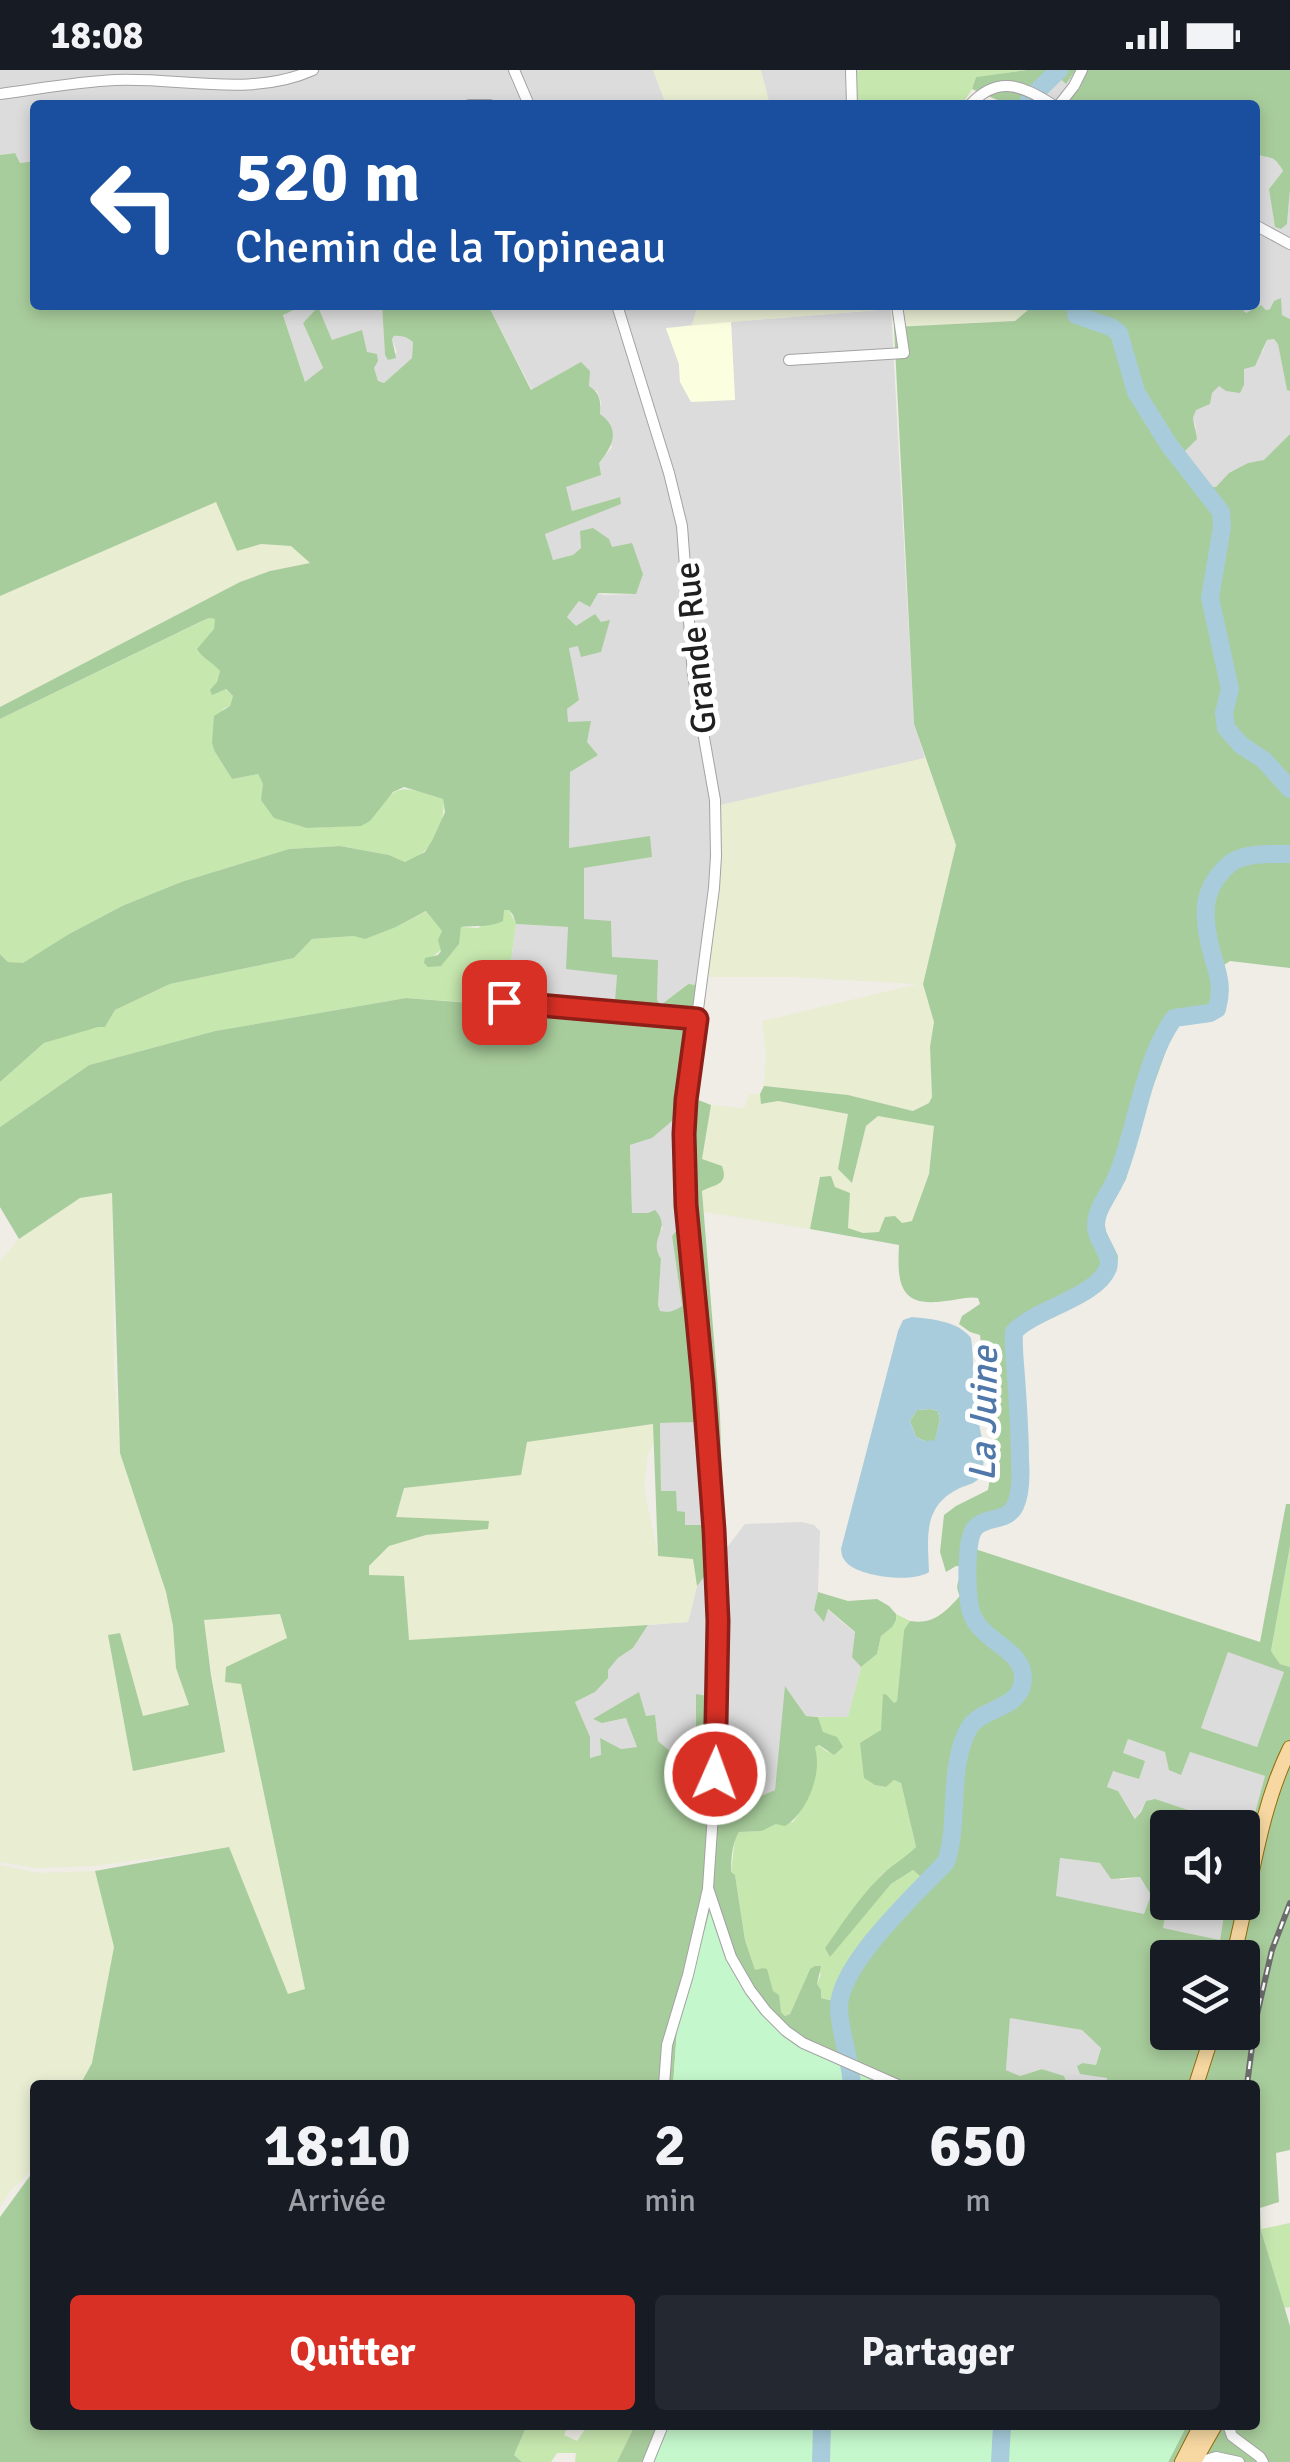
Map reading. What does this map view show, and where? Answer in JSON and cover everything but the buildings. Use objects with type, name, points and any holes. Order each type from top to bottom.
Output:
[{"type":"main road","points":[[1237,1940],[1265,1813],[1290,1748]]},
{"type":"main road","points":[[1198,2080],[1207,2050]]},
{"type":"main road","points":[[1205,2080],[1209,2050]]},
{"type":"main road","points":[[1182,2462],[1205,2432]]},
{"type":"main road","points":[[1196,2462],[1205,2432]]},
{"type":"street","points":[[0,94],[118,80],[254,85],[294,78],[313,70]]},
{"type":"street","points":[[514,70],[527,100]]},
{"type":"street","points":[[851,70],[852,100]]},
{"type":"street","points":[[1061,100],[1082,70]]},
{"type":"street","points":[[974,100],[1002,86],[1014,86],[1045,100]]},
{"type":"street","points":[[1260,229],[1290,244]]},
{"type":"street","name":"Grande Rue","points":[[619,310],[682,526],[694,675],[716,826],[714,888],[684,1134],[718,1621],[708,1888]]},
{"type":"street","points":[[789,360],[904,353],[898,310]]},
{"type":"street","points":[[504,1002],[697,1019]]},
{"type":"street","points":[[708,1888],[730,1956],[750,1990],[786,2031],[803,2043],[887,2080]]},
{"type":"street","points":[[664,2080],[666,2045],[688,1975],[708,1888]]},
{"type":"street","points":[[648,2462],[661,2430]]},
{"type":"street","points":[[1216,2457],[1205,2432],[1230,2430],[1263,2462]]},
{"type":"street","points":[[1196,2462],[1216,2457],[1240,2462]]},
{"type":"shaded area","points":[[0,70],[863,70],[854,73],[856,100],[30,100],[30,162],[20,163],[14,153],[0,155]]},
{"type":"shaded area","points":[[653,70],[761,70],[769,100],[664,100]]},
{"type":"shaded area","points":[[1076,70],[1087,70],[1071,100],[1023,100],[1035,83],[1053,71],[1066,83]]},
{"type":"shaded area","points":[[1260,154],[1278,161],[1283,171],[1269,189],[1287,224],[1290,190],[1290,319],[1270,309],[1245,313],[1242,310],[1260,310]]},
{"type":"shaded area","points":[[315,310],[303,323],[323,369],[305,382],[283,314]]},
{"type":"shaded area","points":[[318,310],[382,310],[385,355],[389,360],[397,352],[392,339],[399,335],[413,342],[412,358],[384,383],[378,382],[368,352],[332,340]]},
{"type":"shaded area","points":[[491,310],[696,310],[692,325],[666,329],[679,364],[680,382],[735,400],[731,322],[891,310],[914,724],[925,758],[720,806],[717,906],[707,986],[687,984],[661,1006],[611,957],[584,920],[583,868],[651,857],[569,848],[567,709],[578,699],[569,647],[600,652],[609,621],[576,627],[567,617],[579,601],[598,593],[636,594],[612,548],[581,548],[573,556],[552,560],[545,533],[619,497],[572,511],[565,486],[599,463],[612,447],[600,414],[597,391],[532,390]]},
{"type":"shaded area","points":[[696,310],[878,310],[692,325]]},
{"type":"shaded area","points":[[890,310],[1028,310],[1015,321],[894,327]]},
{"type":"shaded area","points":[[731,322],[735,400],[691,402],[680,382],[679,364],[666,328]]},
{"type":"shaded area","points":[[1274,339],[1290,391],[1290,434],[1264,461],[1248,463],[1216,487],[1196,485],[1182,475],[1176,459],[1191,443],[1196,409],[1219,385],[1244,385],[1244,369],[1263,351],[1267,340]]},
{"type":"shaded area","points":[[216,502],[261,544],[291,546],[310,564],[270,571],[240,582],[0,707],[0,596]]},
{"type":"shaded area","points":[[925,758],[956,845],[923,984],[934,1022],[930,1047],[932,1097],[914,1111],[848,1095],[764,1086],[762,1021],[918,984],[708,977],[717,906],[720,805]]},
{"type":"shaded area","points":[[516,924],[568,927],[617,974],[615,1014],[505,1005]]},
{"type":"shaded area","points":[[750,1094],[760,1094],[762,1104],[777,1101],[848,1114],[838,1169],[853,1182],[866,1126],[878,1116],[934,1126],[929,1174],[912,1221],[879,1232],[847,1228],[835,1187],[820,1178],[810,1229],[704,1212],[702,1191],[708,1188],[702,1159],[711,1105],[744,1108]]},
{"type":"shaded area","points":[[679,1114],[684,1215],[672,1236],[682,1307],[664,1312],[658,1305],[661,1259],[656,1253],[656,1237],[663,1228],[648,1213],[632,1214],[630,1145],[652,1138]]},
{"type":"shaded area","points":[[112,1193],[114,1371],[120,1453],[166,1592],[176,1668],[189,1706],[143,1716],[120,1633],[108,1635],[133,1770],[225,1752],[203,1620],[280,1614],[287,1639],[226,1667],[226,1682],[241,1683],[305,1990],[288,1994],[229,1848],[94,1866],[35,1868],[0,1862],[0,1261],[19,1239],[80,1198]]},
{"type":"shaded area","points":[[705,1422],[706,1525],[685,1525],[661,1491],[660,1423]]},
{"type":"shaded area","points":[[654,1424],[656,1436],[647,1458],[644,1488],[658,1555],[693,1559],[697,1586],[688,1622],[408,1641],[404,1576],[369,1576],[369,1566],[389,1546],[426,1535],[488,1529],[396,1517],[404,1488],[521,1475],[527,1442]]},
{"type":"shaded area","points":[[801,1522],[820,1531],[814,1610],[824,1621],[827,1609],[855,1633],[852,1656],[861,1667],[848,1718],[806,1716],[786,1687],[775,1790],[744,1803],[705,1836],[696,1695],[697,1749],[671,1752],[658,1741],[655,1716],[646,1716],[639,1693],[602,1723],[627,1718],[637,1747],[621,1749],[600,1740],[601,1756],[590,1758],[575,1702],[595,1692],[607,1671],[633,1648],[648,1625],[688,1622],[697,1586],[745,1524]]},
{"type":"shaded area","points":[[1228,1651],[1285,1671],[1257,1747],[1201,1728]]},
{"type":"shaded area","points":[[1128,1739],[1165,1752],[1181,1774],[1190,1752],[1265,1776],[1256,1810],[1164,1810],[1146,1801],[1136,1819],[1118,1791],[1107,1787],[1113,1770],[1138,1779],[1123,1753]]},
{"type":"shaded area","points":[[1059,1858],[1100,1863],[1121,1880],[1140,1877],[1150,1893],[1144,1915],[1056,1897]]},
{"type":"shaded area","points":[[0,1865],[38,1873],[95,1871],[114,1947],[104,2024],[83,2080],[30,2080],[30,2172],[0,2207]]},
{"type":"shaded area","points":[[1165,1920],[1223,1920],[1220,1940],[1163,1928]]},
{"type":"shaded area","points":[[1010,2017],[1082,2030],[1101,2047],[1096,2065],[1083,2063],[1091,2074],[1108,2078],[1066,2080],[1042,2069],[1020,2076],[1006,2070]]},
{"type":"green space","points":[[1027,70],[976,77],[965,100],[856,100],[854,72]]},
{"type":"green space","points":[[1027,70],[1076,70],[1066,84],[1053,72],[1038,87],[1035,84],[1023,100],[997,100],[972,89],[976,77]]},
{"type":"green space","points":[[1087,70],[1290,70],[1287,224],[1281,229],[1275,227],[1269,189],[1283,171],[1274,159],[1260,155],[1260,100],[1070,98]]},
{"type":"green space","points":[[15,153],[20,163],[30,162],[30,310],[294,310],[283,315],[305,382],[323,368],[303,323],[319,310],[332,340],[362,330],[367,352],[377,354],[374,368],[378,381],[384,383],[412,358],[413,342],[394,336],[396,358],[388,360],[382,310],[491,310],[531,390],[581,362],[590,371],[589,386],[598,395],[600,414],[611,426],[613,438],[599,463],[601,475],[566,487],[572,511],[620,497],[621,504],[545,534],[553,560],[573,555],[581,548],[580,531],[593,528],[609,539],[612,547],[632,543],[643,574],[636,594],[598,593],[590,607],[579,601],[567,617],[576,626],[595,614],[601,622],[610,620],[601,652],[581,657],[578,646],[569,648],[579,700],[567,709],[568,722],[591,721],[587,742],[598,755],[570,772],[569,848],[650,836],[652,857],[584,868],[584,919],[611,921],[612,957],[658,960],[657,1000],[661,1005],[688,984],[697,985],[681,1093],[711,1105],[702,1159],[722,1166],[724,1172],[720,1183],[702,1191],[720,1415],[724,1551],[697,1586],[693,1559],[658,1556],[653,1424],[527,1442],[521,1475],[404,1488],[396,1517],[489,1521],[488,1529],[426,1535],[389,1546],[369,1566],[369,1575],[404,1576],[409,1640],[648,1625],[633,1648],[608,1670],[608,1678],[595,1692],[575,1702],[590,1737],[590,1758],[601,1755],[600,1738],[621,1749],[637,1747],[626,1718],[602,1723],[593,1719],[639,1692],[646,1716],[655,1715],[658,1741],[671,1752],[696,1749],[696,1694],[712,1697],[706,1835],[744,1803],[775,1790],[785,1686],[806,1716],[818,1717],[823,1732],[837,1737],[843,1747],[834,1755],[819,1745],[815,1747],[815,1781],[798,1815],[785,1826],[776,1824],[762,1831],[739,1832],[732,1851],[731,1872],[735,1875],[745,1940],[755,1970],[767,1969],[785,2016],[790,2014],[810,1969],[815,1966],[821,1966],[817,1984],[821,1998],[846,2004],[851,1979],[870,1946],[923,1879],[913,1870],[891,1884],[830,1957],[825,1948],[857,1903],[883,1874],[916,1847],[901,1783],[894,1780],[886,1787],[864,1778],[860,1743],[881,1730],[883,1694],[894,1703],[897,1701],[904,1630],[910,1621],[932,1619],[960,1596],[958,1584],[964,1567],[956,1566],[946,1572],[940,1552],[944,1515],[988,1490],[995,1448],[980,1335],[959,1324],[962,1316],[980,1304],[978,1298],[918,1301],[904,1290],[899,1245],[810,1229],[820,1177],[831,1176],[835,1187],[850,1193],[848,1228],[863,1233],[879,1232],[885,1217],[895,1216],[902,1223],[912,1221],[929,1174],[934,1126],[878,1116],[866,1126],[852,1183],[838,1169],[848,1114],[778,1101],[761,1104],[760,1094],[764,1086],[848,1095],[913,1111],[929,1103],[932,1097],[930,1047],[934,1022],[923,984],[956,845],[914,724],[894,327],[1015,321],[1028,310],[1246,313],[1260,310],[1261,305],[1270,309],[1281,298],[1282,315],[1290,319],[1290,391],[1278,344],[1274,339],[1267,340],[1255,366],[1244,369],[1240,393],[1219,386],[1212,393],[1210,404],[1196,410],[1193,418],[1197,439],[1176,460],[1191,481],[1216,487],[1229,473],[1264,460],[1290,434],[1290,968],[1230,961],[1224,965],[1228,988],[1223,1008],[1210,1017],[1176,1023],[1126,1179],[1104,1219],[1118,1256],[1116,1271],[1094,1294],[1021,1336],[1027,1438],[1020,1439],[1018,1498],[1010,1513],[977,1528],[969,1547],[1260,1642],[1286,1504],[1290,1504],[1290,1546],[1271,1651],[1280,1664],[1290,1667],[1290,2150],[1276,2153],[1279,2202],[1260,2208],[1260,2080],[1107,2080],[1080,2074],[1077,2066],[1096,2065],[1101,2048],[1082,2030],[1010,2018],[1006,2070],[1020,2076],[1042,2069],[1066,2080],[871,2080],[782,2034],[762,2015],[746,1991],[677,2031],[673,2080],[83,2080],[92,2063],[114,1947],[95,1871],[229,1847],[288,1994],[305,1989],[241,1684],[225,1682],[226,1667],[287,1638],[280,1614],[204,1620],[225,1752],[133,1771],[108,1635],[120,1633],[143,1716],[189,1705],[176,1668],[166,1592],[120,1453],[112,1193],[80,1198],[19,1239],[0,1207],[0,1127],[89,1065],[215,1031],[406,998],[614,1014],[617,975],[566,969],[568,927],[516,924],[509,910],[504,910],[503,921],[498,923],[461,927],[459,944],[441,966],[428,967],[425,958],[441,951],[438,940],[442,931],[426,911],[365,939],[312,939],[294,958],[170,984],[115,1010],[105,1027],[44,1043],[0,1082],[0,954],[8,962],[23,963],[122,906],[181,882],[289,849],[340,846],[405,862],[425,852],[445,812],[443,799],[404,787],[393,792],[370,821],[361,826],[307,828],[274,818],[261,800],[263,784],[258,774],[232,779],[212,743],[214,716],[230,706],[233,696],[226,689],[212,695],[210,690],[220,671],[197,649],[214,629],[215,619],[200,622],[0,719],[0,707],[240,582],[310,563],[291,546],[261,544],[237,551],[216,502],[0,596],[0,155]],"holes":[[[679,1115],[684,1215],[672,1236],[682,1306],[660,1311],[661,1259],[657,1245],[662,1223],[655,1210],[632,1213],[630,1145],[652,1138]],[[704,1422],[706,1525],[685,1525],[685,1512],[677,1511],[676,1491],[661,1491],[660,1423]],[[1228,1652],[1284,1672],[1257,1747],[1201,1728]]]},
{"type":"green space","points":[[209,618],[215,619],[215,629],[198,649],[218,668],[217,682],[233,696],[230,706],[223,709],[215,752],[232,779],[258,774],[284,813],[298,825],[312,828],[370,821],[394,793],[417,791],[443,799],[443,814],[435,837],[426,850],[405,862],[340,846],[289,849],[181,882],[122,906],[23,964],[8,962],[0,954],[0,719]]},
{"type":"green space","points":[[509,910],[516,924],[505,1005],[406,998],[215,1031],[89,1065],[0,1127],[0,1082],[44,1043],[105,1027],[115,1010],[170,984],[294,958],[312,939],[396,927],[427,911],[442,931],[441,950],[424,963],[454,948],[461,927],[478,928]]},
{"type":"green space","points":[[917,1410],[938,1411],[940,1420],[935,1441],[925,1441],[916,1437],[910,1421]]},
{"type":"green space","points":[[1290,1546],[1290,1667],[1280,1664],[1271,1651]]},
{"type":"green space","points":[[818,1592],[848,1601],[877,1599],[896,1614],[892,1627],[881,1636],[877,1654],[861,1667],[852,1657],[855,1632],[828,1609],[824,1622],[814,1610]]},
{"type":"green space","points":[[896,1614],[910,1621],[904,1631],[897,1701],[894,1703],[887,1695],[877,1734],[875,1785],[886,1787],[894,1780],[901,1783],[916,1847],[881,1875],[830,1956],[891,1884],[913,1870],[923,1879],[870,1946],[851,1979],[847,2004],[821,1998],[817,1984],[821,1974],[810,1969],[790,2014],[785,2016],[763,1968],[755,1971],[745,1940],[735,1875],[731,1873],[735,1838],[739,1832],[762,1831],[793,1822],[812,1786],[815,1746],[829,1753],[818,1717],[848,1717],[861,1667],[877,1654],[881,1636],[896,1620]]},
{"type":"green space","points":[[710,1910],[745,1989],[771,2023],[805,2048],[871,2080],[673,2080],[677,2031]]},
{"type":"green space","points":[[30,2176],[30,2430],[525,2430],[514,2455],[522,2462],[0,2462],[0,2217]]},
{"type":"green space","points":[[1260,2208],[1261,2230],[1290,2326],[1290,2462],[1168,2462],[1184,2430],[1260,2430]]},
{"type":"green space","points":[[1290,2223],[1290,2307],[1284,2308],[1261,2229]]},
{"type":"green space","points":[[525,2430],[566,2430],[564,2435],[577,2441],[585,2430],[633,2430],[617,2462],[575,2462],[576,2453],[557,2453],[551,2462],[522,2462],[514,2455]]},
{"type":"green space","points":[[633,2430],[666,2430],[653,2462],[617,2462]]},
{"type":"green space","points":[[666,2430],[1184,2430],[1168,2462],[653,2462]]},
{"type":"water","points":[[912,1317],[944,1322],[971,1338],[984,1455],[978,1479],[946,1496],[933,1514],[928,1536],[929,1572],[900,1578],[855,1569],[845,1560],[841,1549],[903,1320]],"holes":[[[917,1410],[938,1411],[935,1440],[916,1437],[910,1421]]]},
{"type":"waterway","name":"La Juine","points":[[1029,100],[1059,70]]},
{"type":"waterway","name":"La Juine","points":[[1076,310],[1076,315],[1119,333],[1136,392],[1169,445],[1221,512],[1210,598],[1230,689],[1224,713],[1226,728],[1241,745],[1264,760],[1290,789]]},
{"type":"waterway","name":"La Juine","points":[[851,2080],[839,2009],[842,1992],[864,1952],[946,1862],[958,1760],[969,1728],[982,1716],[1009,1703],[1021,1689],[1021,1668],[1015,1658],[972,1615],[967,1574],[972,1532],[1011,1511],[1018,1495],[1020,1440],[1014,1332],[1091,1287],[1108,1268],[1108,1257],[1096,1231],[1097,1219],[1124,1156],[1155,1055],[1174,1018],[1217,1009],[1219,982],[1206,921],[1206,902],[1212,885],[1238,859],[1290,854]]},
{"type":"waterway","name":"La Juine","points":[[821,2462],[822,2430]]},
{"type":"waterway","points":[[1000,2462],[1002,2430]]},
{"type":"railway","points":[[1248,2080],[1255,2023],[1272,1950],[1290,1903]]},
{"type":"route","points":[[504,1002],[697,1019],[684,1134],[686,1205],[714,1530],[718,1621],[715,1774]]}]
